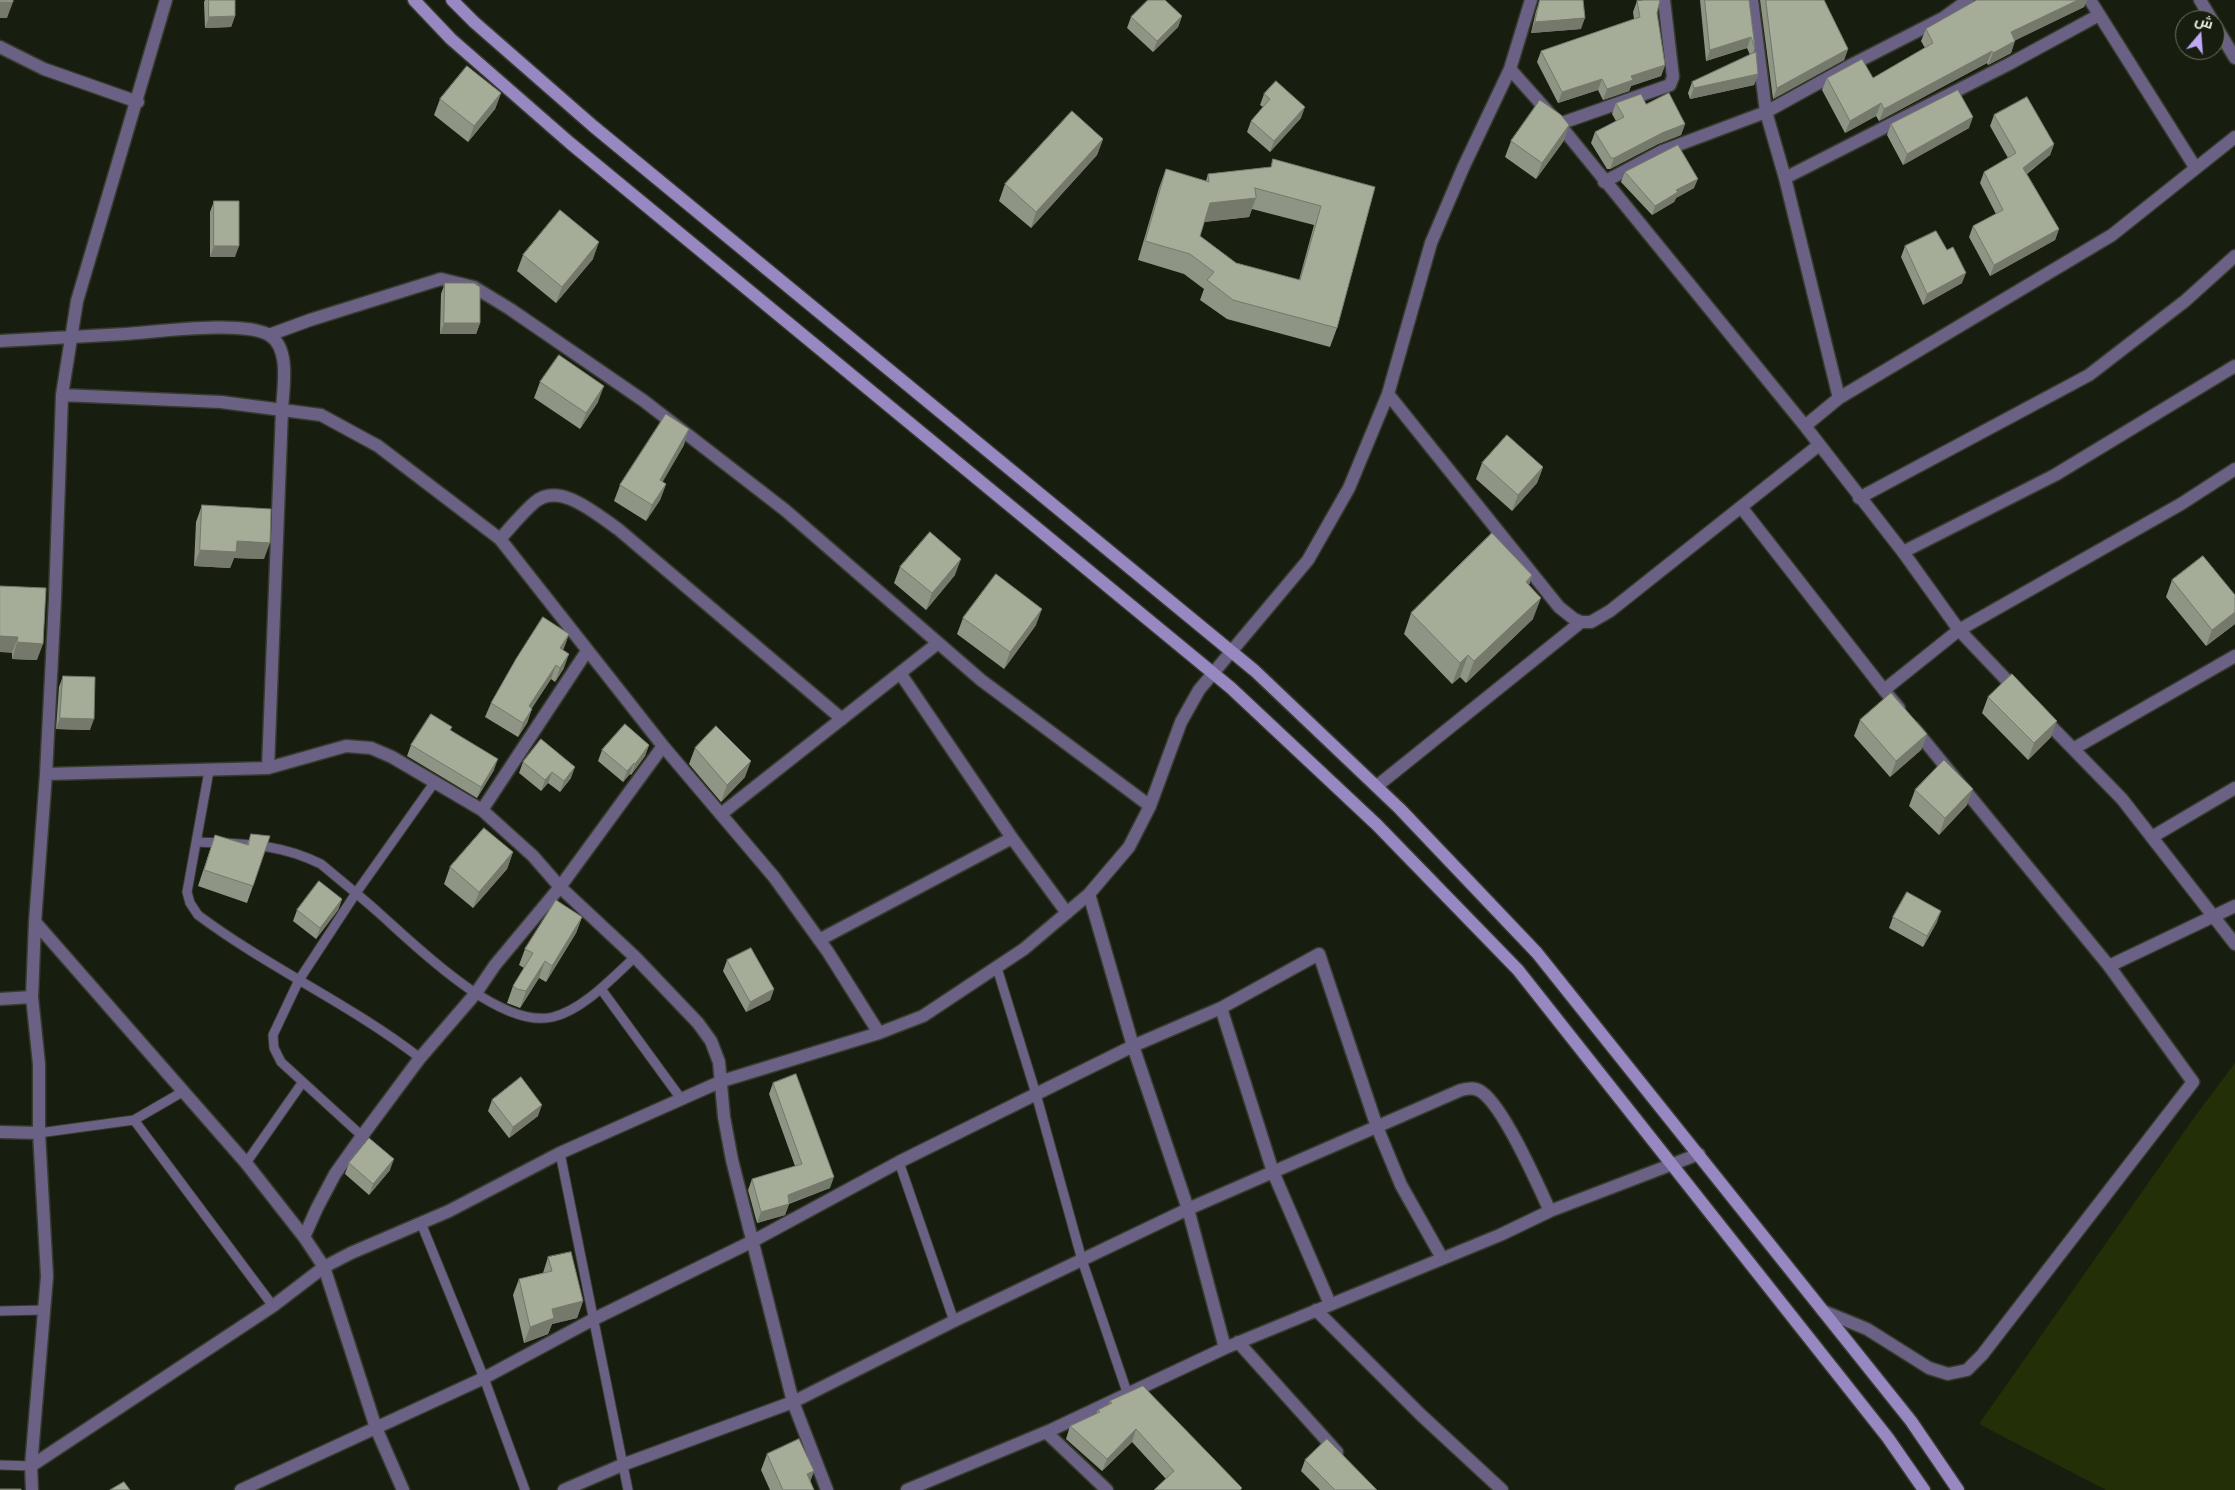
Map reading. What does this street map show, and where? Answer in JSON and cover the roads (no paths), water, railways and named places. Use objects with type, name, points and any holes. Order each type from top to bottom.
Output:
[{"type":"street","points":[[32,1490],[31,1466],[47,1276],[39,1133],[39,1064],[32,997],[35,922],[46,774],[62,394],[77,301],[138,102],[166,0]]},
{"type":"street","points":[[414,0],[451,39],[570,143],[1213,673],[1371,819],[1518,970],[1888,1438],[1924,1490]]},
{"type":"street","points":[[452,0],[474,22],[593,126],[1231,652],[1308,720],[1376,786],[1470,880],[1537,953],[1700,1154],[1911,1421],[1958,1490]]},
{"type":"street","points":[[1559,124],[1670,85],[1673,77],[1664,0]]},
{"type":"street","points":[[1752,0],[1766,112],[1785,178],[1839,398]]},
{"type":"street","points":[[1604,182],[1662,151],[1766,112],[1942,18],[1968,0]]},
{"type":"street","points":[[2090,0],[2195,167]]},
{"type":"street","points":[[31,1466],[274,1306],[324,1267],[508,1182],[560,1153],[722,1081],[879,1033],[923,1016],[1024,949],[1088,894],[1129,847],[1150,806],[1181,722],[1199,690],[1308,560],[1349,488],[1388,394],[1431,243],[1463,168],[1510,69],[1530,2]]},
{"type":"street","points":[[1785,178],[2009,64],[2099,15]]},
{"type":"street","points":[[2225,42],[2235,58]]},
{"type":"street","points":[[0,46],[44,69],[138,102]]},
{"type":"street","points":[[1510,69],[1559,124],[1604,182],[1806,426],[1903,552],[1959,630],[2122,799],[2235,944]]},
{"type":"street","points":[[1806,426],[1839,398],[2112,235],[2235,137]]},
{"type":"street","points":[[1860,498],[2089,375],[2184,301],[2235,256]]},
{"type":"street","points":[[0,341],[217,329],[243,329],[269,335],[442,278],[474,287],[510,309],[644,401],[785,510],[981,680],[1150,806]]},
{"type":"street","points":[[268,768],[283,356],[269,335]]},
{"type":"street","points":[[1903,552],[2056,475],[2235,366]]},
{"type":"street","points":[[62,394],[221,402],[321,415],[378,446],[500,539],[662,746],[774,877],[819,940],[879,1033]]},
{"type":"street","points":[[1388,394],[1559,607],[1581,622],[1591,622],[1610,611],[1819,445]]},
{"type":"street","points":[[1884,690],[1959,630],[2181,504],[2235,469]]},
{"type":"street","points":[[500,539],[536,502],[546,496],[557,495],[578,502],[618,529],[842,719]]},
{"type":"street","points":[[1741,507],[1884,690],[2109,966],[2193,1082],[1982,1355],[1967,1370],[1948,1374],[1929,1368],[1867,1329],[1823,1311]]},
{"type":"street","points":[[1376,786],[1581,622]]},
{"type":"street","points":[[720,814],[938,643]]},
{"type":"street","points":[[482,810],[587,651]]},
{"type":"street","points":[[2073,748],[2235,656]]},
{"type":"street","points":[[900,673],[1012,838],[1067,912]]},
{"type":"street","points":[[46,774],[209,772],[268,768],[346,746],[358,745],[392,757],[482,810],[533,856],[560,887],[635,957],[698,1022],[710,1041],[719,1062],[724,1117],[732,1160],[793,1402],[826,1490]]},
{"type":"street","points":[[304,1237],[326,1191],[362,1136],[420,1058],[476,993],[495,965],[560,887],[662,746]]},
{"type":"street","points":[[2152,837],[2235,788]]},
{"type":"street","points":[[819,940],[1012,838]]},
{"type":"street","points":[[1088,894],[1133,1046],[1188,1209],[1225,1348]]},
{"type":"street","points":[[2109,966],[2235,906]]},
{"type":"street","points":[[35,922],[246,1163],[304,1237],[324,1267],[376,1428],[403,1490]]},
{"type":"street","points":[[242,1490],[484,1378],[592,1320],[753,1241],[899,1162],[1133,1046],[1221,1008],[1319,954],[1377,1127],[1401,1185],[1442,1258]]},
{"type":"street","points":[[0,999],[32,997]]},
{"type":"street","points":[[1221,1008],[1273,1172],[1330,1304]]},
{"type":"street","points":[[564,1490],[622,1465],[793,1402],[954,1320],[1188,1209],[1461,1090],[1469,1088],[1478,1089],[1485,1094],[1515,1140],[1550,1211]]},
{"type":"street","points":[[0,1132],[39,1133]]},
{"type":"street","points":[[907,1490],[1046,1432],[1128,1395],[1144,1392],[1238,1342],[1442,1258],[1550,1211],[1700,1154]]},
{"type":"street","points":[[1316,1310],[1422,1415],[1502,1490]]},
{"type":"street","points":[[1238,1342],[1349,1464]]},
{"type":"street","points":[[1046,1432],[1107,1490]]},
{"type":"lane","points":[[209,772],[187,892],[190,903],[198,915],[299,980],[368,1020],[420,1058]]},
{"type":"lane","points":[[362,1136],[302,1084],[281,1062],[274,1048],[273,1035],[299,980],[356,893],[434,782]]},
{"type":"lane","points":[[197,842],[276,847],[321,864],[451,975],[476,993],[513,1013],[551,1018],[566,1013],[601,989],[635,957]]},
{"type":"lane","points":[[997,968],[1036,1094],[1082,1260],[1128,1395]]},
{"type":"lane","points":[[601,989],[682,1100]]},
{"type":"lane","points":[[246,1163],[302,1084]]},
{"type":"lane","points":[[39,1133],[134,1120],[184,1091]]},
{"type":"lane","points":[[134,1120],[274,1306]]},
{"type":"lane","points":[[560,1153],[592,1320],[628,1490]]},
{"type":"lane","points":[[899,1162],[954,1320]]},
{"type":"lane","points":[[421,1223],[484,1378],[525,1490]]},
{"type":"lane","points":[[0,1311],[44,1310]]},
{"type":"lane","points":[[0,1465],[31,1466]]}]
